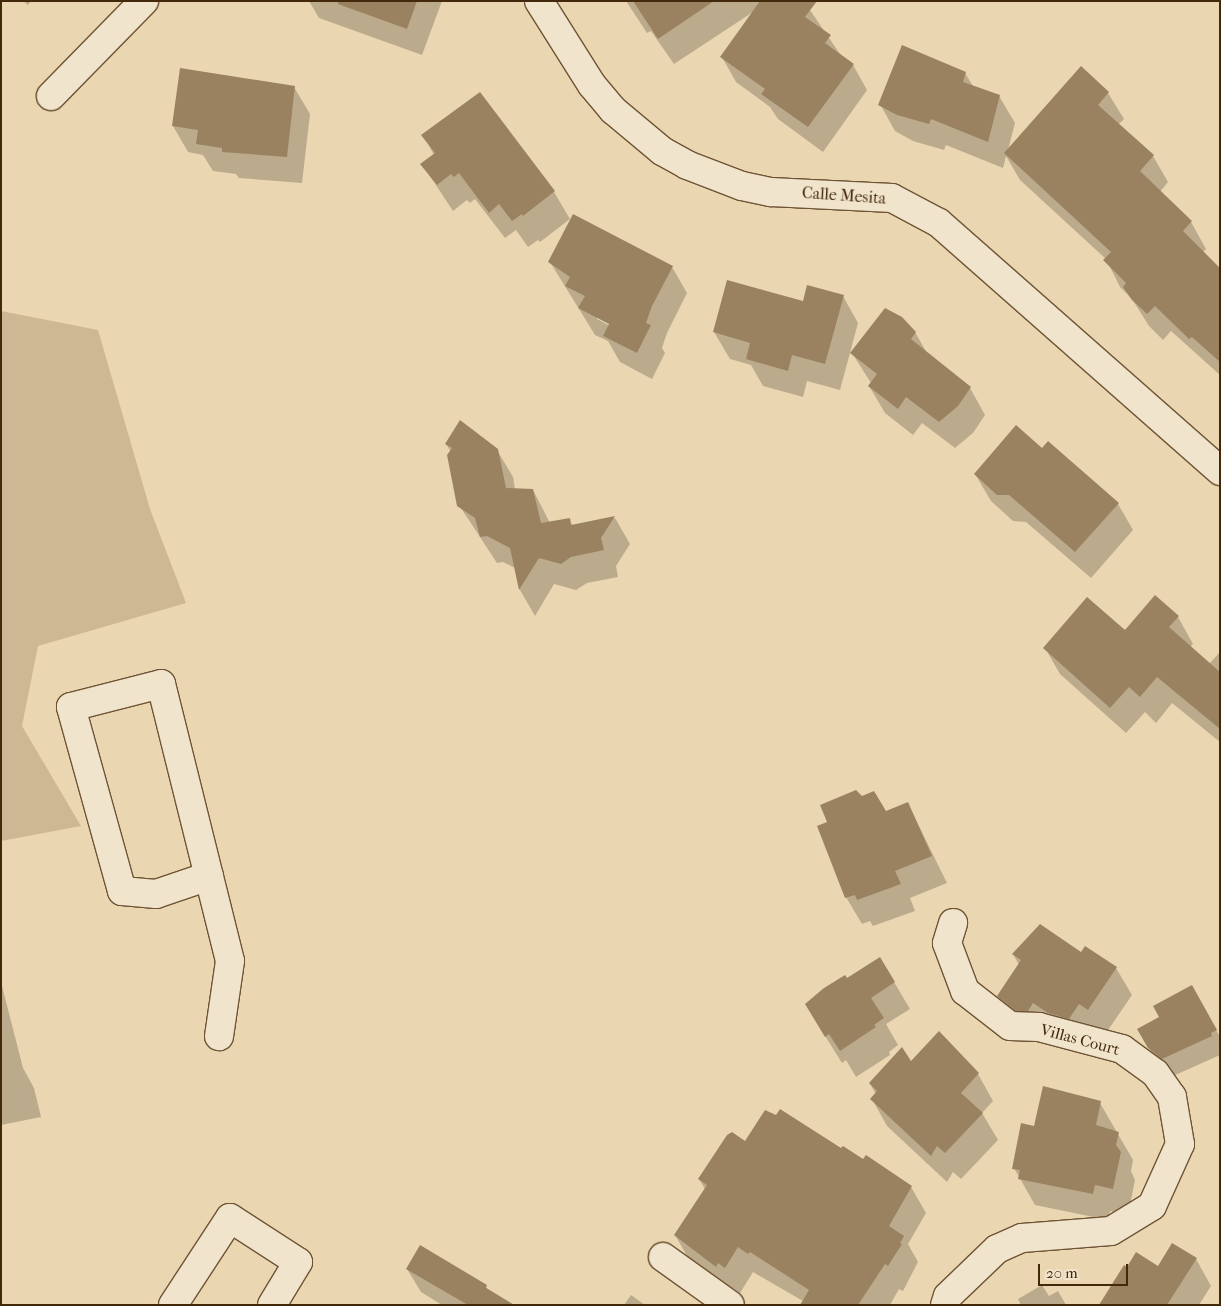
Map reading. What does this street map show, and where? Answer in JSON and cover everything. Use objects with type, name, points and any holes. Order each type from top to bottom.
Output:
[{"type":"street","points":[[51,96],[144,1]]},
{"type":"street","name":"Calle Mesita","points":[[539,1],[592,85],[613,110],[662,151],[687,166],[742,186],[771,192],[892,198],[939,223],[1220,471]]},
{"type":"street","points":[[209,876],[156,894],[122,890],[71,707],[161,684],[209,876],[230,961],[219,1036]]},
{"type":"street","name":"Villas Court","points":[[945,1305],[948,1296],[997,1250],[1022,1238],[1111,1231],[1152,1206],[1180,1144],[1172,1097],[1155,1073],[1142,1063],[1122,1049],[1040,1027],[1010,1026],[965,991],[947,943],[953,922]]},
{"type":"street","points":[[173,1305],[230,1218],[298,1262],[272,1305]]},
{"type":"street","points":[[663,1257],[730,1305]]},
{"type":"shaded area","points":[[1,311],[98,330],[150,509],[186,603],[38,646],[22,726],[81,826],[1,841]]},
{"type":"building","points":[[338,1],[417,1],[407,29],[338,4]]},
{"type":"building","points":[[633,1],[714,1],[658,39]]},
{"type":"building","points":[[760,1],[817,1],[805,17],[831,35],[825,43],[854,64],[808,127],[761,94],[765,89],[720,57]]},
{"type":"building","points":[[902,45],[966,72],[963,82],[1000,95],[988,142],[931,119],[929,124],[897,115],[878,105]]},
{"type":"building","points":[[1081,66],[1109,92],[1098,105],[1154,155],[1140,171],[1192,221],[1183,231],[1220,268],[1220,362],[1192,337],[1189,339],[1155,306],[1147,314],[1132,300],[1123,287],[1126,283],[1103,260],[1111,252],[1004,153]]},
{"type":"building","points":[[180,68],[295,86],[287,157],[222,152],[222,148],[196,144],[198,130],[172,126]]},
{"type":"building","points":[[480,92],[555,191],[523,216],[522,214],[512,221],[499,204],[489,213],[459,173],[454,177],[451,174],[437,185],[420,164],[435,153],[421,135]]},
{"type":"building","points":[[573,214],[673,266],[652,306],[646,323],[651,325],[637,353],[603,336],[609,324],[578,308],[585,296],[565,286],[570,277],[548,262]]},
{"type":"building","points":[[727,280],[803,301],[807,285],[844,295],[825,364],[792,355],[788,371],[746,359],[750,343],[713,332]]},
{"type":"building","points":[[885,308],[902,317],[916,332],[911,339],[971,387],[958,406],[939,422],[906,397],[898,409],[868,386],[877,374],[850,353]]},
{"type":"building","points":[[460,420],[498,449],[506,488],[533,489],[541,523],[570,518],[571,525],[615,516],[601,538],[604,550],[571,557],[561,564],[539,558],[519,590],[510,548],[487,536],[480,537],[475,518],[457,506],[447,455],[452,448],[445,444]]},
{"type":"building","points":[[1016,425],[1042,448],[1048,441],[1119,503],[1075,552],[1009,495],[997,495],[974,474]]},
{"type":"building","points":[[1155,595],[1179,616],[1169,627],[1220,672],[1220,729],[1157,677],[1140,697],[1129,687],[1110,708],[1043,648],[1087,597],[1125,630]]},
{"type":"building","points":[[856,790],[862,796],[874,791],[886,811],[908,802],[932,856],[895,871],[901,884],[857,900],[855,895],[845,898],[817,826],[827,822],[820,805]]},
{"type":"building","points":[[1040,924],[1081,952],[1085,946],[1117,967],[1088,1010],[1079,1004],[1069,1019],[1048,1013],[1033,1003],[1028,1011],[1016,1011],[997,996],[1021,960],[1012,954]]},
{"type":"building","points":[[880,957],[895,982],[871,998],[884,1018],[874,1025],[876,1027],[840,1051],[829,1034],[825,1037],[805,1004],[824,988],[845,975],[847,978]]},
{"type":"building","points":[[1192,985],[1217,1030],[1211,1033],[1212,1036],[1162,1059],[1148,1048],[1137,1029],[1159,1017],[1153,1006]]},
{"type":"building","points":[[939,1031],[979,1073],[961,1093],[983,1113],[945,1153],[937,1146],[931,1156],[870,1099],[877,1091],[869,1083],[902,1047],[911,1061]]},
{"type":"building","points":[[1043,1086],[1101,1101],[1096,1125],[1119,1132],[1116,1145],[1121,1152],[1113,1189],[1095,1185],[1093,1194],[1018,1179],[1020,1170],[1012,1169],[1021,1123],[1034,1126]]},
{"type":"building","points":[[780,1109],[841,1148],[843,1146],[863,1159],[866,1155],[912,1186],[889,1226],[904,1236],[900,1243],[902,1244],[888,1266],[885,1264],[858,1305],[800,1305],[809,1290],[750,1252],[748,1254],[738,1247],[725,1268],[718,1263],[716,1267],[674,1235],[707,1185],[698,1179],[727,1135],[732,1132],[745,1141],[765,1110],[776,1115]]},
{"type":"building","points":[[1172,1243],[1197,1258],[1167,1305],[1099,1305],[1124,1265],[1127,1267],[1136,1252],[1158,1266]]},
{"type":"building","points":[[420,1245],[487,1285],[486,1288],[514,1305],[468,1305],[406,1269]]}]
